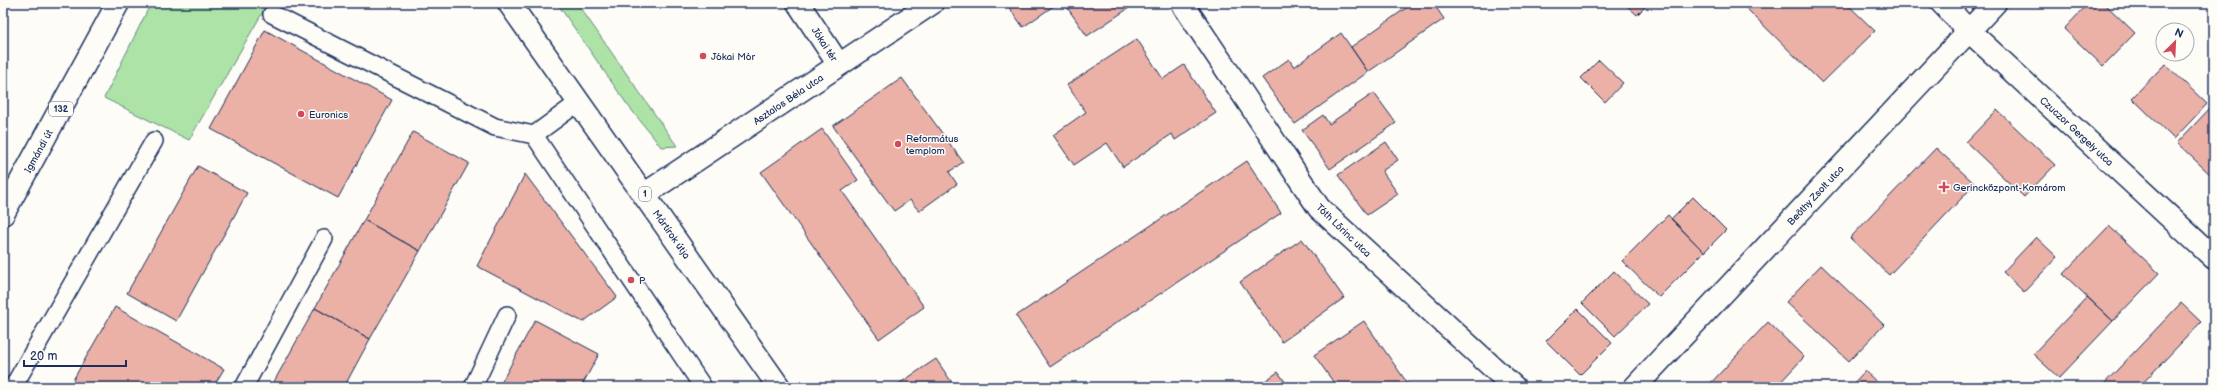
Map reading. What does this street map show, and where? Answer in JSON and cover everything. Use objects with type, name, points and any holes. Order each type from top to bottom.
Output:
[{"type":"street","name":"Igmándi út","points":[[3,214],[118,3]]},
{"type":"street","name":"Mártírok útja","points":[[509,3],[645,194],[779,387]]},
{"type":"street","name":"Jókai tér","points":[[798,3],[839,65]]},
{"type":"street","name":"Asztalos Béla utca","points":[[645,194],[932,3]]},
{"type":"street","name":"Tóth Lőrinc utca","points":[[1182,3],[1319,208],[1514,387]]},
{"type":"street","name":"Czuczor Gergely utca","points":[[1942,3],[1968,30],[2214,258]]},
{"type":"street","name":"Beöthy Zsolt utca","points":[[1636,387],[1968,30],[1995,3]]},
{"type":"lane","points":[[272,14],[495,127],[534,134],[579,102]]},
{"type":"lane","points":[[534,134],[703,387]]},
{"type":"lane","points":[[13,387],[154,141]]},
{"type":"lane","points":[[244,387],[324,239]]},
{"type":"lane","points":[[473,387],[507,316]]},
{"type":"green space","points":[[151,3],[268,3],[189,140],[104,98]]},
{"type":"green space","points":[[557,3],[577,3],[677,146],[661,147],[626,103]]},
{"type":"building","points":[[1006,3],[1058,3],[1023,27]]},
{"type":"building","points":[[1064,3],[1135,3],[1135,4],[1087,36]]},
{"type":"building","points":[[1413,3],[1433,3],[1444,19],[1368,72],[1351,47]]},
{"type":"building","points":[[1624,3],[1649,3],[1637,15]]},
{"type":"building","points":[[1741,3],[1846,3],[1875,31],[1822,83]]},
{"type":"building","points":[[2089,3],[2104,3],[2135,33],[2103,66],[2064,29]]},
{"type":"building","name":"Euronics","points":[[265,30],[392,100],[338,198],[211,129]]},
{"type":"building","points":[[1341,33],[1368,72],[1295,124],[1262,78],[1289,59],[1294,67]]},
{"type":"building","points":[[1137,39],[1163,79],[1184,65],[1216,113],[1175,140],[1172,134],[1123,167],[1107,143],[1074,165],[1053,135],[1086,112],[1067,85]]},
{"type":"building","points":[[1599,60],[1623,83],[1605,102],[1581,78]]},
{"type":"building","points":[[2165,64],[2207,104],[2174,139],[2132,98]]},
{"type":"building","name":"Református templom","points":[[902,78],[963,162],[949,172],[957,184],[919,211],[910,200],[894,211],[833,126]]},
{"type":"building","points":[[1374,93],[1396,123],[1330,169],[1302,130],[1323,115],[1329,124]]},
{"type":"building","points":[[2213,105],[2214,106],[2214,178],[2177,143]]},
{"type":"building","points":[[1997,110],[2055,165],[2024,197],[1966,142]]},
{"type":"building","points":[[822,129],[858,180],[842,191],[924,307],[879,339],[761,172]]},
{"type":"building","points":[[413,132],[469,163],[420,251],[364,220]]},
{"type":"building","points":[[1386,142],[1398,160],[1382,171],[1398,194],[1367,215],[1338,175]]},
{"type":"building","points":[[1936,148],[1975,184],[1889,275],[1850,238]]},
{"type":"building","points":[[1247,161],[1281,213],[1050,367],[1016,316]]},
{"type":"building","points":[[198,166],[247,193],[176,321],[127,293]]},
{"type":"building","points":[[525,174],[617,297],[583,322],[477,266]]},
{"type":"building","points":[[1693,197],[1726,230],[1704,252],[1671,219]]},
{"type":"building","points":[[1668,215],[1704,252],[1659,297],[1622,261]]},
{"type":"building","points":[[364,220],[420,251],[370,339],[315,308]]},
{"type":"building","points":[[2109,226],[2159,273],[2113,321],[2063,274]]},
{"type":"building","points":[[2036,237],[2057,257],[2024,292],[2003,272]]},
{"type":"building","points":[[1302,239],[1344,298],[1282,342],[1240,282]]},
{"type":"building","points":[[1821,265],[1884,325],[1849,361],[1786,302]]},
{"type":"building","points":[[1614,271],[1648,304],[1615,336],[1582,303]]},
{"type":"building","points":[[2087,297],[2113,321],[2059,378],[2033,354]]},
{"type":"building","points":[[2181,303],[2201,322],[2139,387],[2101,387]]},
{"type":"building","points":[[115,307],[224,369],[213,387],[69,387]]},
{"type":"building","points":[[315,308],[370,339],[344,387],[271,387]]},
{"type":"building","points":[[1578,309],[1612,343],[1580,375],[1546,341]]},
{"type":"building","points":[[535,320],[599,354],[581,387],[499,387]]},
{"type":"building","points":[[1364,321],[1410,387],[1337,387],[1314,355]]},
{"type":"building","points":[[1768,322],[1804,357],[1776,387],[1707,387]]},
{"type":"building","points":[[936,359],[955,387],[894,387]]},
{"type":"building","points":[[1865,371],[1882,387],[1850,387]]},
{"type":"building","points":[[1278,372],[1289,387],[1256,387]]},
{"type":"place","name":"Jókai Mór","points":[[703,56]]},
{"type":"place","name":"Euronics","points":[[301,114]]},
{"type":"place","name":"Református templom","points":[[898,144]]},
{"type":"place","name":"Gerincközpont-Komárom","points":[[1944,187]]},
{"type":"place","name":"P","points":[[631,280]]}]
